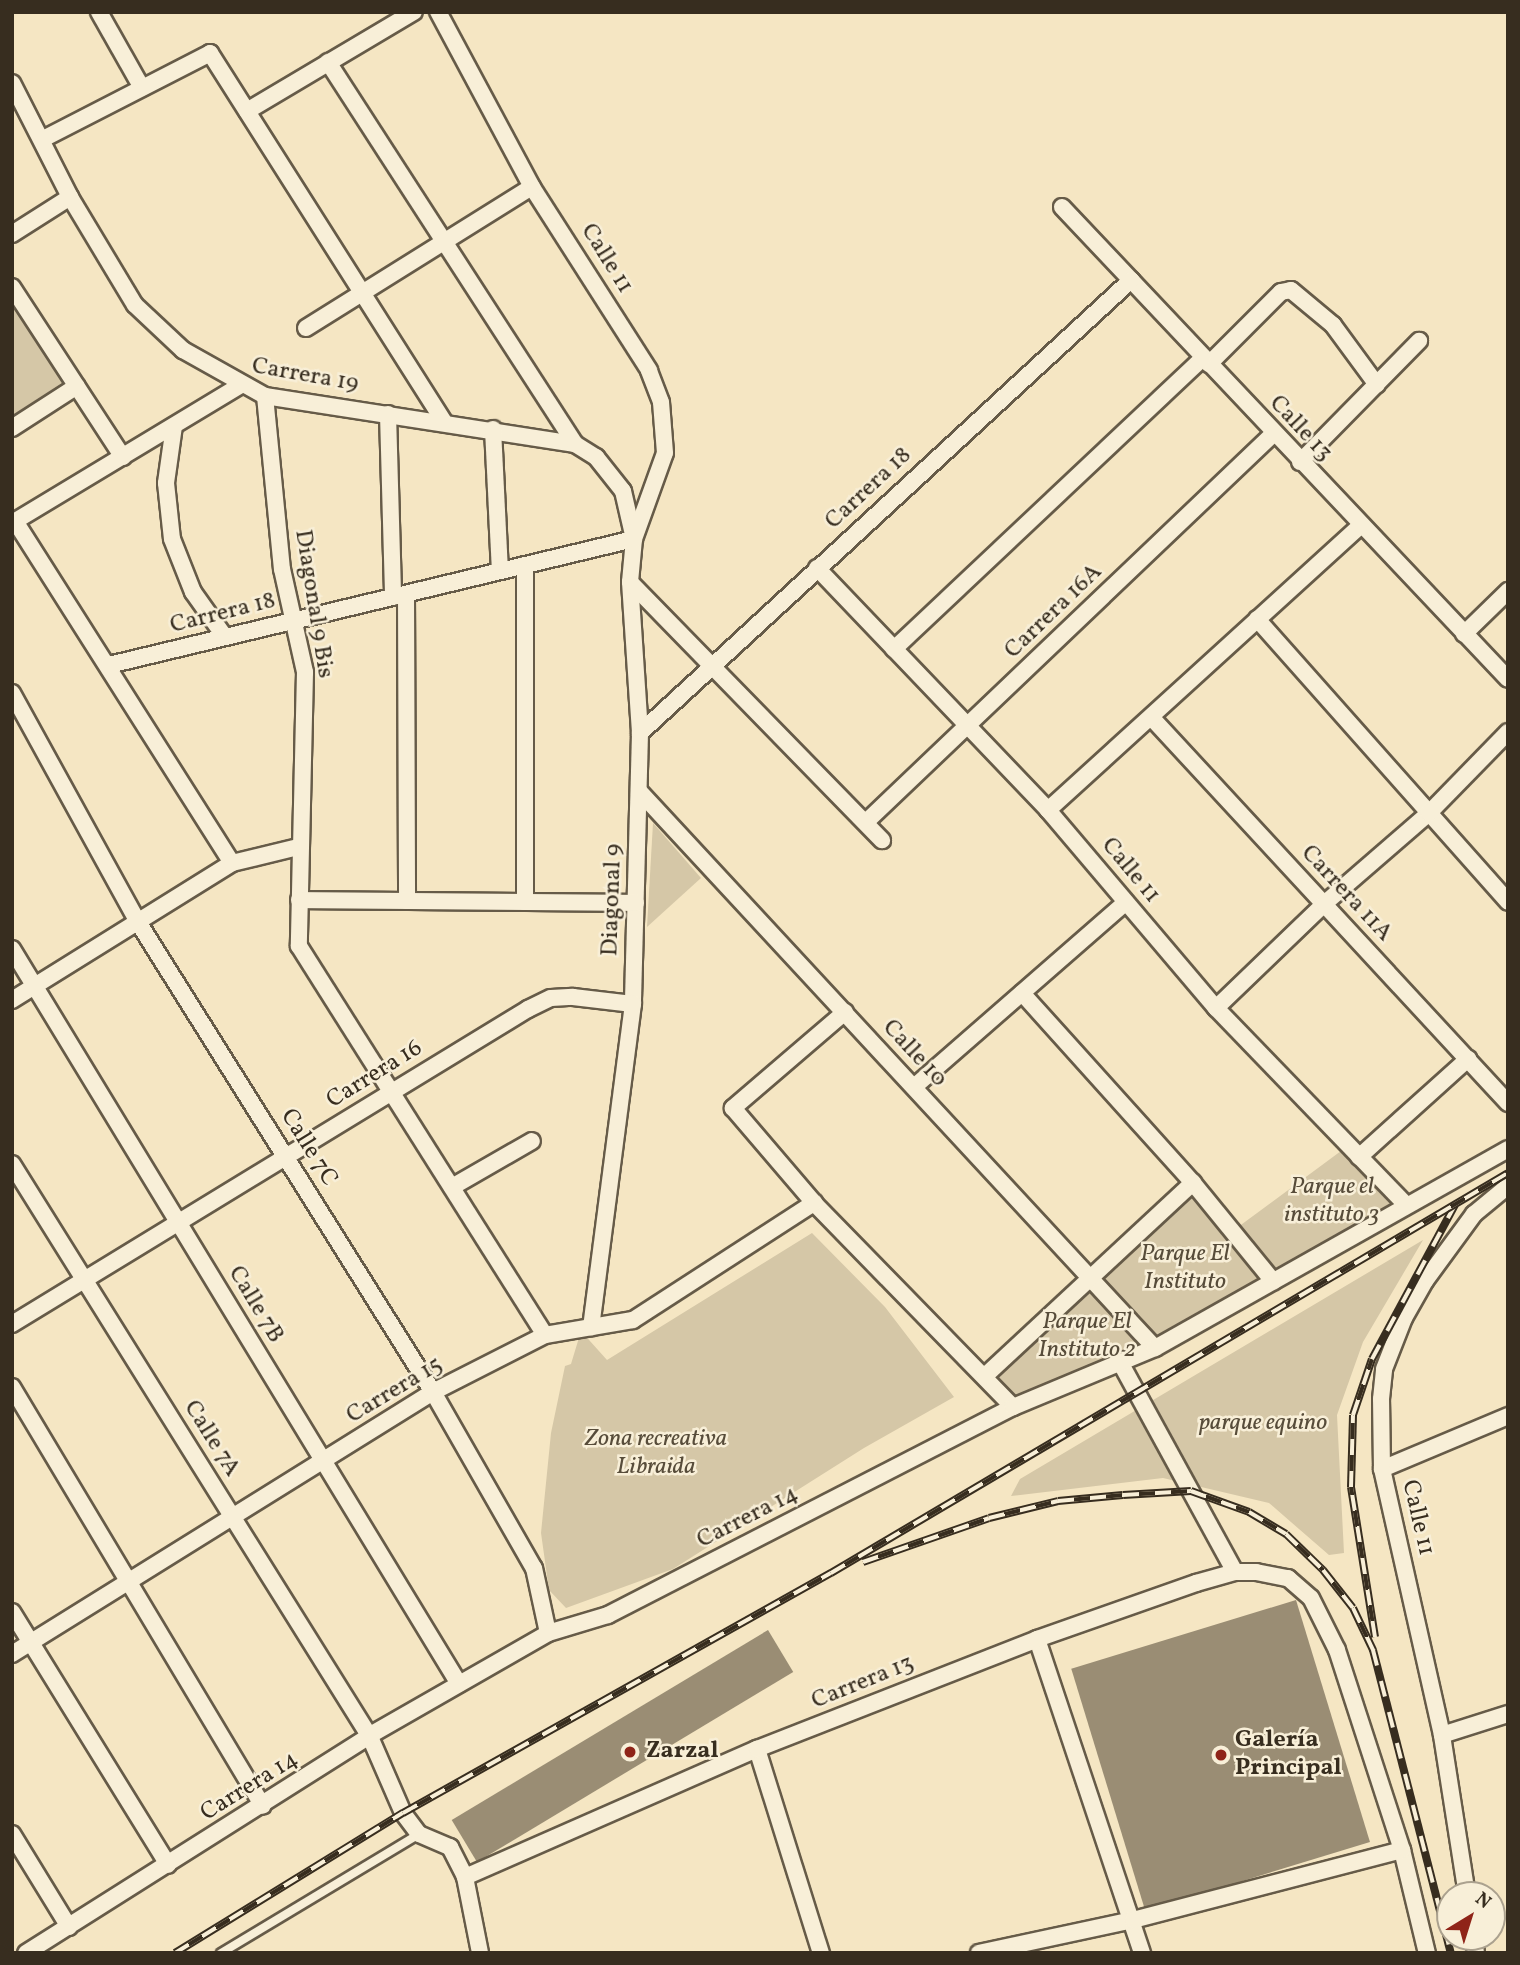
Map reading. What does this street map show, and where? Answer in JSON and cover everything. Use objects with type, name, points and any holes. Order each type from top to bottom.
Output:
[{"type":"street","points":[[99,12],[142,88]]},
{"type":"street","points":[[247,111],[414,12]]},
{"type":"street","name":"Calle 11","points":[[437,14],[532,187],[649,370],[661,402],[665,453],[634,539]]},
{"type":"street","points":[[43,139],[210,53],[360,294],[444,422]]},
{"type":"street","points":[[328,62],[575,444]]},
{"type":"street","points":[[12,83],[43,139],[70,197],[135,305],[183,350],[241,385]]},
{"type":"street","points":[[306,328],[532,187]]},
{"type":"street","points":[[12,234],[70,197]]},
{"type":"street","name":"Calle 13","points":[[1062,206],[1360,526],[1508,679]]},
{"type":"street","name":"Carrera 18","points":[[640,733],[1131,280]]},
{"type":"street","points":[[12,287],[123,457]]},
{"type":"street","points":[[894,649],[1281,292],[1291,290],[1333,325],[1377,385]]},
{"type":"street","points":[[1300,462],[1419,341]]},
{"type":"street","name":"Carrera 19","points":[[14,522],[241,385],[265,396],[493,429],[575,444],[614,475]]},
{"type":"street","points":[[12,428],[76,386]]},
{"type":"street","name":"Diagonal 9 Bis","points":[[265,396],[282,569],[305,672],[298,847],[299,946],[393,1090]]},
{"type":"street","points":[[388,414],[400,595],[407,901]]},
{"type":"street","points":[[174,426],[166,483],[172,539],[193,592],[225,637]]},
{"type":"street","points":[[493,429],[500,571]]},
{"type":"street","name":"Carrera 16A","points":[[866,822],[1274,433]]},
{"type":"street","name":"Diagonal 9","points":[[591,1328],[633,1004],[636,903],[640,733],[631,582],[634,539],[631,510],[614,475]]},
{"type":"street","points":[[14,522],[109,665],[232,863]]},
{"type":"street","points":[[1048,810],[1360,526]]},
{"type":"street","name":"Carrera 18","points":[[109,665],[634,539]]},
{"type":"street","points":[[525,565],[525,902]]},
{"type":"street","name":"Calle 11","points":[[817,568],[1048,810],[1216,1008],[1406,1205]]},
{"type":"street","points":[[631,582],[709,667],[882,840]]},
{"type":"street","points":[[1464,634],[1508,591]]},
{"type":"street","points":[[1257,619],[1508,902]]},
{"type":"street","name":"Calle 7C","points":[[12,693],[138,922],[433,1392],[534,1568],[548,1633]]},
{"type":"street","name":"Carrera 11A","points":[[1151,716],[1507,1099]]},
{"type":"street","points":[[1216,1008],[1324,904],[1429,813],[1508,732]]},
{"type":"street","name":"Calle 10","points":[[639,791],[1155,1349]]},
{"type":"street","points":[[12,1000],[232,863],[298,847]]},
{"type":"street","points":[[299,900],[636,903]]},
{"type":"street","points":[[914,1087],[1126,902]]},
{"type":"street","name":"Calle 7B","points":[[12,949],[459,1684]]},
{"type":"street","points":[[1022,993],[1193,1183],[1273,1281]]},
{"type":"street","name":"Carrera 16","points":[[12,1324],[393,1090],[551,998],[633,1004]]},
{"type":"street","points":[[845,1013],[733,1108],[814,1203],[985,1376],[1013,1408]]},
{"type":"street","points":[[1359,1157],[1468,1059]]},
{"type":"street","points":[[393,1090],[545,1335]]},
{"type":"street","points":[[452,1187],[532,1141]]},
{"type":"street","name":"Carrera 14","points":[[26,1953],[370,1737],[548,1633],[608,1615],[1013,1408],[1155,1349],[1508,1149]]},
{"type":"street","name":"Calle 7A","points":[[12,1164],[370,1737],[403,1813],[419,1834]]},
{"type":"street","points":[[985,1376],[1193,1183]]},
{"type":"street","name":"Calle 11","points":[[1465,1881],[1442,1735],[1382,1469],[1384,1369],[1404,1318],[1461,1230],[1508,1186]]},
{"type":"street","name":"Carrera 15","points":[[12,1654],[433,1392],[545,1335],[634,1321],[814,1203]]},
{"type":"street","points":[[1120,1362],[1235,1572]]},
{"type":"street","points":[[12,1387],[263,1806]]},
{"type":"street","points":[[1382,1469],[1508,1416]]},
{"type":"street","name":"Carrera 13","points":[[465,1877],[757,1749],[1037,1639],[1235,1572],[1288,1578],[1311,1598],[1337,1650],[1402,1850]]},
{"type":"street","points":[[12,1612],[168,1865]]},
{"type":"street","points":[[1037,1639],[1142,1953]]},
{"type":"street","points":[[1442,1735],[1508,1714]]},
{"type":"street","points":[[757,1749],[821,1953]]},
{"type":"street","points":[[12,1834],[69,1927]]},
{"type":"street","points":[[419,1834],[450,1847],[465,1877],[480,1953]]},
{"type":"street","points":[[979,1953],[1133,1920],[1402,1850],[1427,1953]]},
{"type":"lane","points":[[221,1953],[419,1834]]},
{"type":"green space","points":[[12,282],[75,374],[12,416]]},
{"type":"green space","points":[[653,823],[701,878],[647,927]]},
{"type":"green space","points":[[1341,1151],[1392,1206],[1265,1286],[1014,1407],[985,1375],[1192,1188],[1261,1280],[1234,1230]]},
{"type":"green space","name":"Zona recreativa Libraida","points":[[812,1233],[885,1307],[954,1397],[864,1448],[673,1569],[566,1608],[549,1590],[541,1533],[551,1433],[565,1366],[571,1364],[581,1331],[607,1360]]},
{"type":"green space","name":"parque equino","points":[[1423,1240],[1363,1342],[1337,1415],[1344,1553],[1329,1555],[1269,1503],[1163,1478],[1011,1496],[1020,1479]]},
{"type":"building","name":"Galería Principal","points":[[1296,1600],[1370,1842],[1145,1911],[1071,1669]]},
{"type":"building","points":[[768,1630],[793,1672],[477,1862],[452,1820]]},
{"type":"railway","points":[[175,1953],[403,1813],[831,1573],[1508,1173]]},
{"type":"railway","points":[[1375,1637],[1351,1487],[1353,1415],[1372,1359],[1455,1205]]},
{"type":"railway","points":[[863,1562],[989,1518],[1058,1501],[1123,1495],[1191,1491],[1249,1512],[1286,1534],[1323,1570],[1353,1608],[1373,1650],[1451,1953]]},
{"type":"place","name":"Zarzal","points":[[630,1752]]},
{"type":"place","name":"Galería Principal","points":[[1221,1755]]},
{"type":"park label","name":"Parque el instituto 3","points":[[1332,1202]]},
{"type":"park label","name":"Parque El Instituto","points":[[1185,1269]]},
{"type":"park label","name":"Parque El Instituto 2","points":[[1087,1337]]}]
